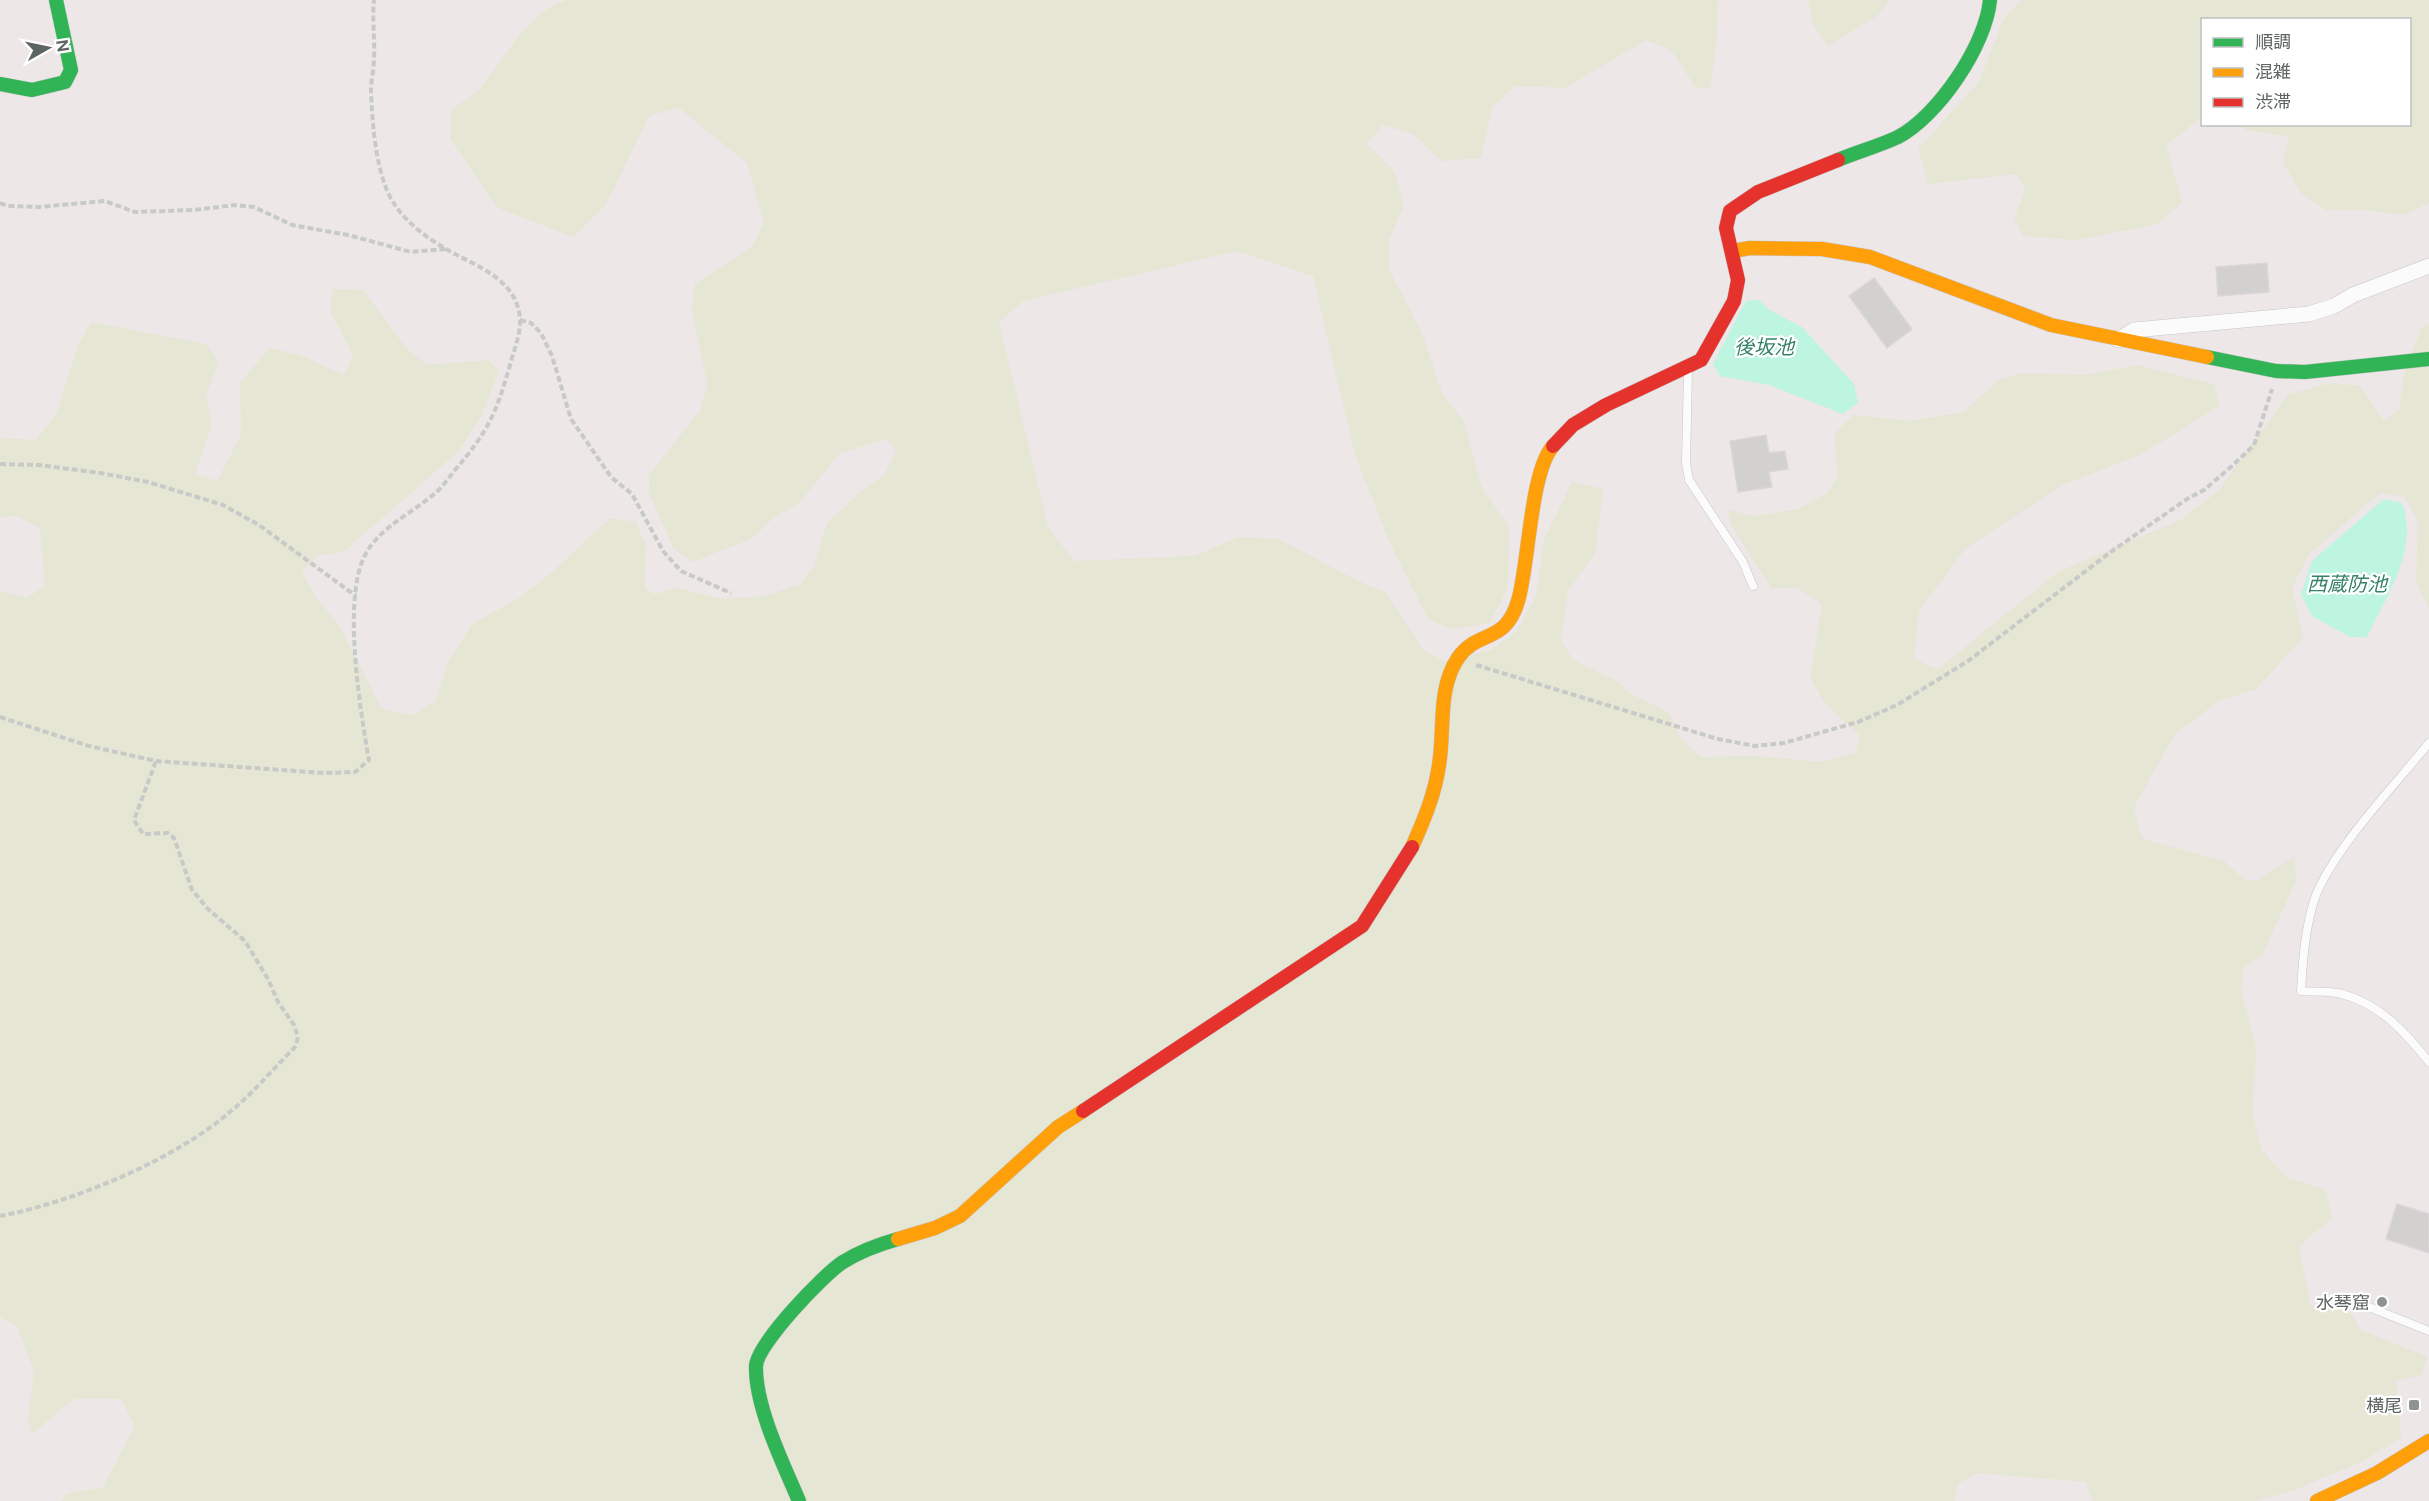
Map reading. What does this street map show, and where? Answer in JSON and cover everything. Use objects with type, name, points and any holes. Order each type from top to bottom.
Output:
[{"type":"street","points":[[0,84],[12,89],[35,92],[65,82],[71,70],[56,0]]},
{"type":"street","points":[[799,1501],[765,1420],[756,1365],[761,1353],[804,1296],[843,1262],[884,1243],[935,1228],[960,1216],[1058,1127],[1362,926],[1399,871],[1433,799],[1440,762],[1444,694],[1457,659],[1472,642],[1492,637],[1507,625],[1518,602],[1538,481],[1550,448],[1573,425],[1606,405],[1688,369],[1701,360],[1734,301],[1738,280],[1726,228],[1730,211],[1758,192],[1899,136],[1919,123],[1948,89],[1985,30],[1991,9],[1990,0]]},
{"type":"street","points":[[1733,251],[1750,248],[1822,249],[1870,257],[2051,325],[2276,371],[2305,372],[2429,359]]},
{"type":"street","points":[[2118,340],[2134,330],[2308,314],[2334,306],[2353,295],[2429,266]]},
{"type":"street","points":[[2317,1501],[2377,1473],[2429,1441]]},
{"type":"lane","points":[[1688,369],[1686,463],[1689,480],[1743,562],[1753,586]]},
{"type":"lane","points":[[2429,743],[2338,855],[2316,895],[2304,943],[2301,991],[2342,994],[2380,1011],[2414,1042],[2429,1062]]},
{"type":"lane","points":[[2364,1305],[2429,1331]]},
{"type":"path","points":[[0,717],[89,746],[156,761],[324,773],[355,772],[369,760],[360,710],[355,641],[356,597],[362,563],[371,545],[381,534],[435,494],[486,432],[502,393],[519,336],[520,320],[518,308],[509,290],[494,276],[446,249],[413,226],[394,204],[382,176],[371,89],[374,60],[374,0]]},
{"type":"path","points":[[0,203],[8,206],[38,207],[105,201],[135,212],[194,210],[236,205],[255,207],[292,225],[348,235],[411,252],[446,249]]},
{"type":"path","points":[[520,320],[531,323],[542,333],[552,356],[571,418],[611,477],[632,494],[663,551],[681,571],[731,593]]},
{"type":"path","points":[[1457,659],[1718,739],[1755,746],[1784,743],[1858,722],[1897,705],[1968,661],[2112,551],[2187,499],[2204,490],[2254,445],[2276,371]]},
{"type":"path","points":[[0,464],[39,465],[148,482],[224,505],[259,525],[356,597]]},
{"type":"path","points":[[0,1216],[24,1212],[150,1164],[231,1112],[296,1046],[298,1037],[294,1025],[278,1002],[268,979],[245,940],[208,909],[192,890],[174,838],[168,833],[143,834],[137,828],[134,820],[156,761]]},
{"type":"shaded area","points":[[567,0],[1718,0],[1717,40],[1710,88],[1696,88],[1671,50],[1646,40],[1565,88],[1515,86],[1492,108],[1481,158],[1441,161],[1413,134],[1383,125],[1367,144],[1394,171],[1404,206],[1389,239],[1389,269],[1423,335],[1442,393],[1464,422],[1481,486],[1509,527],[1508,587],[1490,623],[1451,629],[1428,619],[1389,541],[1355,455],[1313,276],[1237,251],[1023,301],[999,323],[1048,527],[1074,561],[1194,556],[1239,537],[1279,539],[1354,579],[1385,592],[1424,651],[1445,661],[1491,650],[1516,632],[1536,596],[1544,540],[1572,482],[1603,489],[1595,553],[1568,591],[1561,640],[1573,660],[1619,682],[1631,694],[1668,712],[1682,740],[1701,757],[1757,756],[1819,762],[1856,753],[1859,735],[1825,703],[1810,678],[1822,604],[1796,587],[1772,589],[1730,523],[1728,510],[1753,516],[1798,509],[1828,493],[1838,475],[1834,434],[1853,415],[1910,421],[1964,412],[1999,379],[2022,373],[2086,375],[2137,365],[2214,384],[2219,406],[2140,455],[2062,485],[1965,549],[1919,611],[1914,659],[1938,669],[2059,571],[2181,520],[2218,491],[2289,394],[2331,383],[2360,386],[2384,421],[2400,408],[2403,377],[2421,328],[2429,324],[2429,608],[2416,583],[2418,520],[2404,497],[2380,493],[2309,554],[2292,588],[2303,638],[2256,689],[2219,701],[2175,734],[2133,809],[2143,839],[2224,861],[2245,880],[2257,880],[2294,857],[2296,880],[2262,956],[2243,968],[2241,992],[2256,1047],[2253,1117],[2262,1150],[2287,1178],[2325,1189],[2332,1219],[2305,1240],[2299,1248],[2311,1306],[2350,1312],[2361,1330],[2427,1357],[2421,1375],[2396,1381],[2401,1437],[2364,1461],[2294,1490],[2255,1501],[2093,1501],[2086,1482],[1978,1473],[1957,1484],[1955,1501],[61,1501],[66,1494],[103,1487],[135,1426],[121,1399],[74,1399],[32,1434],[28,1419],[34,1371],[17,1326],[0,1317],[0,591],[27,598],[45,586],[40,528],[17,516],[0,517],[0,438],[36,440],[57,413],[77,347],[91,322],[206,344],[218,362],[206,395],[212,424],[195,474],[217,481],[241,435],[240,383],[270,348],[300,355],[344,375],[353,355],[330,311],[333,289],[363,290],[407,349],[427,365],[488,360],[499,371],[481,417],[459,451],[343,552],[316,556],[302,572],[317,599],[339,625],[382,709],[413,715],[436,701],[448,662],[472,624],[521,597],[550,574],[610,518],[636,522],[646,546],[645,589],[655,594],[677,588],[724,599],[764,596],[801,584],[814,567],[827,523],[866,487],[884,476],[896,450],[886,439],[840,453],[799,503],[773,518],[753,538],[693,562],[674,549],[649,493],[649,475],[701,409],[707,384],[692,310],[695,284],[751,248],[764,224],[747,163],[679,108],[650,115],[605,206],[573,237],[498,208],[450,139],[452,109],[479,89],[518,36],[529,25],[552,6]]},
{"type":"shaded area","points":[[1808,0],[1890,0],[1877,16],[1828,46],[1813,24]]},
{"type":"shaded area","points":[[2021,0],[2429,0],[2429,203],[2403,215],[2364,210],[2326,210],[2302,194],[2283,163],[2289,137],[2247,130],[2241,126],[2411,126],[2411,18],[2201,18],[2201,118],[2166,145],[2182,202],[2158,224],[2077,240],[2023,236],[2014,219],[2025,190],[2017,174],[1928,184],[1918,149],[1979,82],[2003,20]]},
{"type":"water","name":"後坂池","points":[[1759,300],[1769,310],[1802,327],[1854,384],[1858,403],[1843,414],[1769,385],[1720,376],[1713,364],[1746,301]]},
{"type":"water","name":"西蔵防池","points":[[2384,499],[2402,503],[2407,538],[2404,555],[2391,589],[2367,637],[2350,637],[2312,616],[2301,595],[2312,561]]},
{"type":"building","points":[[2267,263],[2269,292],[2218,296],[2216,267]]},
{"type":"building","points":[[1874,278],[1912,329],[1887,348],[1849,296]]},
{"type":"building","points":[[1766,435],[1769,453],[1785,451],[1788,469],[1769,472],[1772,487],[1738,492],[1730,441]]},
{"type":"building","points":[[2397,1204],[2429,1214],[2429,1253],[2386,1239]]},
{"type":"traffic: fast","points":[[0,84],[32,90],[65,82],[71,70],[56,0]]},
{"type":"traffic: fast","points":[[1838,160],[1898,137],[1929,113],[1944,96],[1970,58],[1987,18],[1990,0]]},
{"type":"traffic: fast","points":[[2207,357],[2276,371],[2305,372],[2429,359]]},
{"type":"traffic: fast","points":[[799,1501],[771,1435],[760,1399],[756,1366],[759,1356],[767,1342],[793,1310],[834,1269],[863,1252],[898,1239]]},
{"type":"traffic: slow","points":[[1733,251],[1750,248],[1822,249],[1870,257],[2051,325],[2207,357]]},
{"type":"traffic: slow","points":[[1412,847],[1435,786],[1441,752],[1444,696],[1451,670],[1466,649],[1499,631],[1513,615],[1522,585],[1539,476],[1553,446]]},
{"type":"traffic: slow","points":[[898,1239],[935,1228],[960,1216],[1058,1127],[1083,1111]]},
{"type":"traffic: slow","points":[[2317,1501],[2377,1473],[2429,1441]]},
{"type":"traffic: jam","points":[[1553,446],[1573,425],[1606,405],[1701,360],[1734,301],[1738,280],[1726,228],[1730,211],[1758,192],[1838,160]]},
{"type":"traffic: jam","points":[[1083,1111],[1362,926],[1412,847]]},
{"type":"place","name":"水琴窟","points":[[2382,1302]]},
{"type":"place","name":"横尾","points":[[2414,1405]]}]
